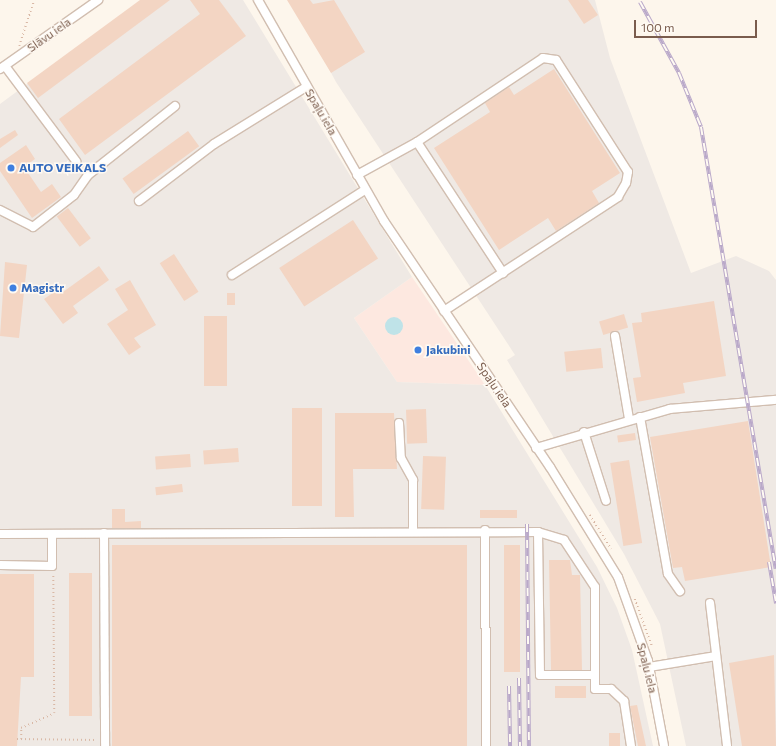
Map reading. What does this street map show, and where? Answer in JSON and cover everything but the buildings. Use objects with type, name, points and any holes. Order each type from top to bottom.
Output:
[{"type":"street","name":"Slāvu iela","points":[[2,67],[98,0]]},
{"type":"street","name":"Spaļu iela","points":[[258,0],[365,190],[536,448],[618,577],[649,667],[664,746]]},
{"type":"street","points":[[357,175],[417,142],[544,58],[556,60],[628,172],[626,183],[618,197],[444,311]]},
{"type":"street","points":[[2,67],[76,161]]},
{"type":"street","points":[[139,201],[214,144],[306,87]]},
{"type":"street","points":[[0,210],[33,227],[74,196],[88,175],[175,106]]},
{"type":"street","points":[[417,142],[504,273]]},
{"type":"street","points":[[232,275],[365,190]]},
{"type":"street","points":[[614,336],[629,419]]},
{"type":"street","points":[[536,448],[629,419],[706,404],[742,405],[776,400]]},
{"type":"street","points":[[640,418],[668,574],[680,592]]},
{"type":"street","points":[[399,423],[401,458],[413,480],[413,531]]},
{"type":"street","points":[[584,432],[606,501]]},
{"type":"street","points":[[486,530],[486,746]]},
{"type":"street","points":[[0,534],[486,530],[538,532],[564,540],[595,587],[595,689],[612,689],[624,701],[631,746]]},
{"type":"street","points":[[538,532],[540,675],[595,675]]},
{"type":"street","points":[[104,533],[105,743]]},
{"type":"street","points":[[0,565],[52,566],[52,534]]},
{"type":"street","points":[[710,603],[727,746]]},
{"type":"street","points":[[649,667],[716,656]]},
{"type":"path","points":[[17,57],[34,0]]},
{"type":"path","points":[[21,739],[21,728],[54,713],[52,566]]},
{"type":"path","points":[[17,739],[105,743]]},
{"type":"shaded area","points":[[141,0],[243,0],[412,277],[354,318],[397,382],[485,385],[597,567],[617,608],[632,650],[653,746],[0,746],[0,104]]},
{"type":"shaded area","points":[[292,0],[595,0],[610,58],[691,273],[736,256],[769,271],[776,280],[776,746],[686,746],[660,624],[624,554],[507,360],[515,355],[336,82]]},
{"type":"shaded area","name":"Jakubini","points":[[412,277],[485,385],[397,382],[354,318]]},
{"type":"water","points":[[390,317],[398,317],[403,322],[401,333],[398,335],[390,335],[385,330],[385,322]]},
{"type":"railway","points":[[640,2],[679,73],[701,127],[776,569]]},
{"type":"railway","points":[[527,524],[529,746]]},
{"type":"railway","points":[[769,562],[776,603]]},
{"type":"railway","points":[[519,678],[520,746]]},
{"type":"railway","points":[[509,686],[510,746]]},
{"type":"place","name":"AUTO VEIKALS","points":[[11,168]]},
{"type":"place","name":"Magistr","points":[[13,288]]},
{"type":"place","name":"Jakubini","points":[[418,350]]}]
